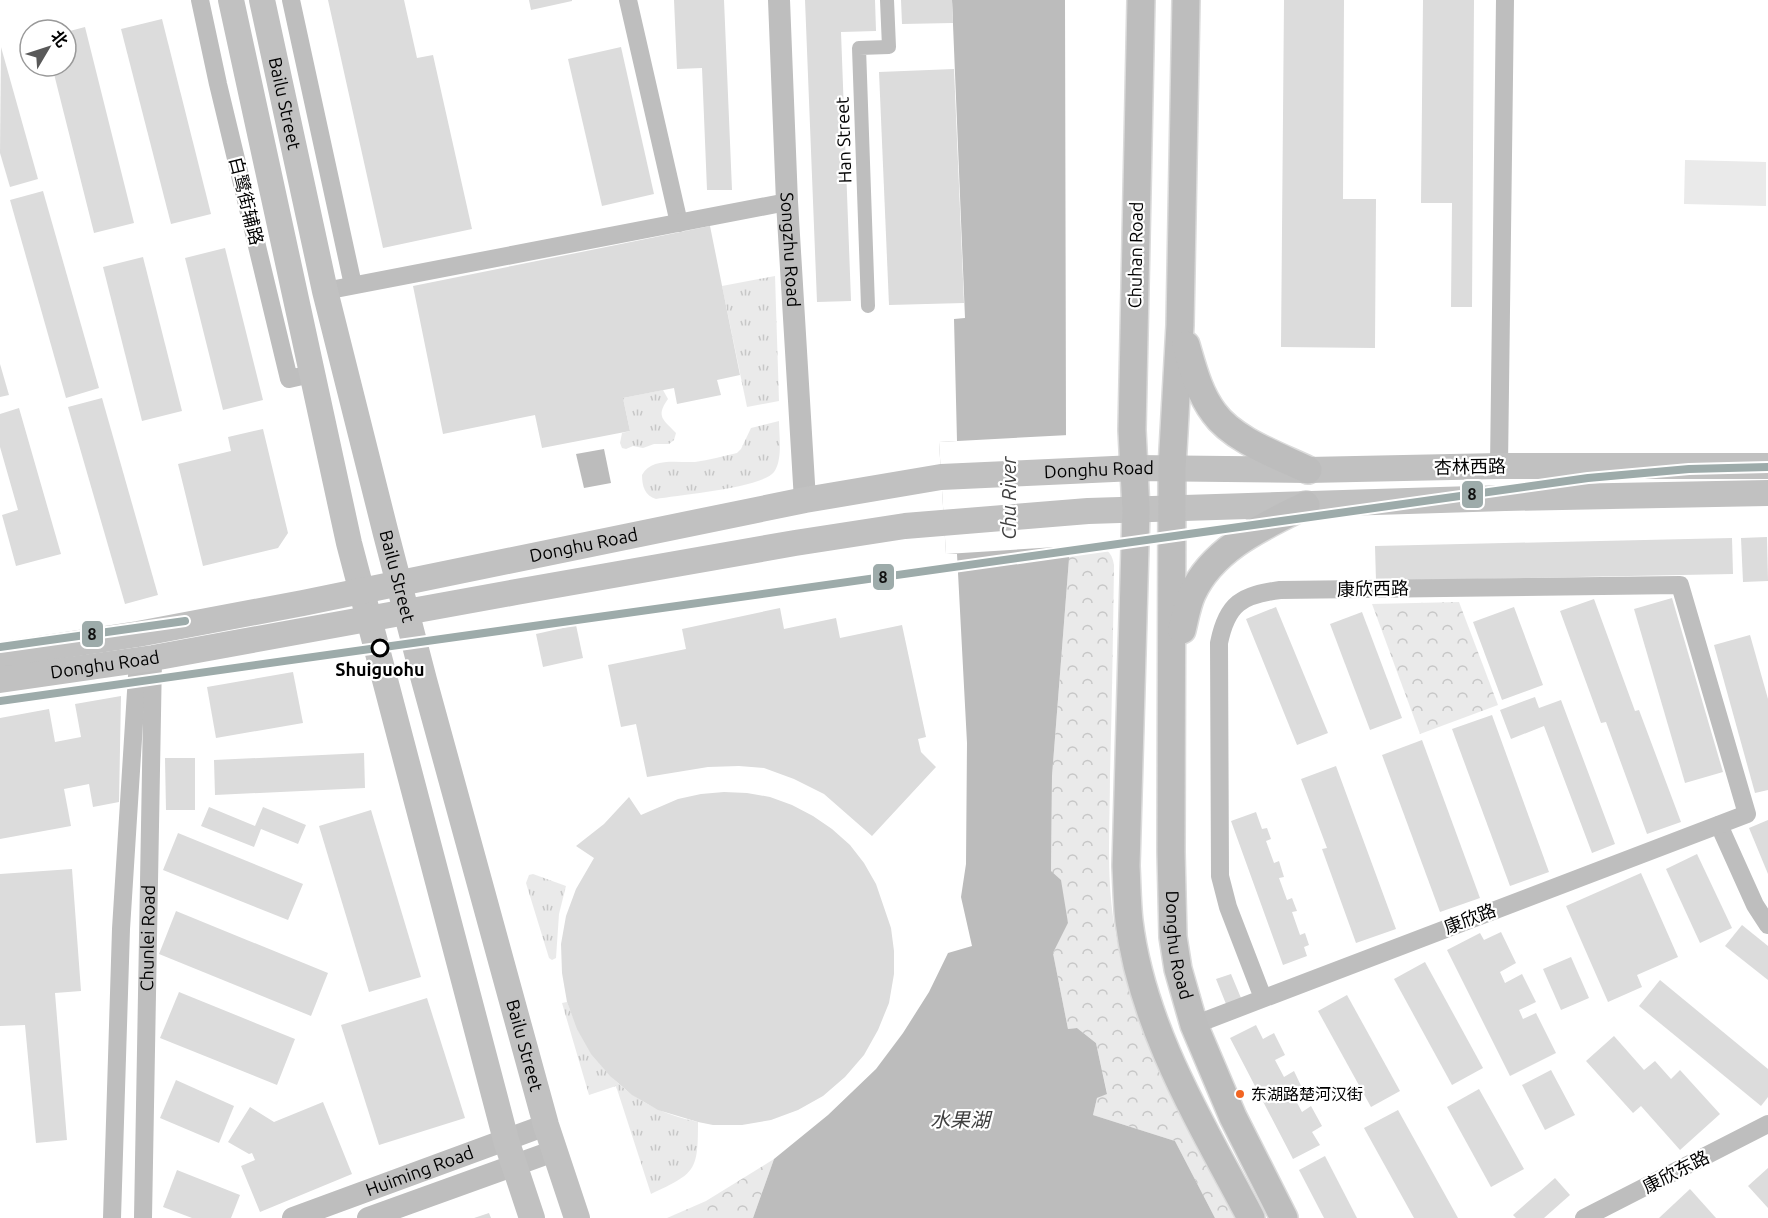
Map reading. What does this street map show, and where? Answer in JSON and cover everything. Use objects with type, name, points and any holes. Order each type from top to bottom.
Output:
[{"type":"main road","name":"Bailu Street","points":[[231,0],[311,374],[361,591],[506,1140],[532,1218]]},
{"type":"main road","name":"Bailu Street","points":[[262,0],[325,291],[406,611],[546,1125],[577,1218]]},
{"type":"main road","name":"Chuhan Road","points":[[1136,510],[1133,418],[1141,0]]},
{"type":"main road","points":[[1172,509],[1180,325],[1186,0]]},
{"type":"main road","points":[[1180,325],[1195,378],[1215,415],[1247,440],[1308,470]]},
{"type":"main road","name":"杏林西路","points":[[1172,468],[1308,470],[1499,466],[1768,465]]},
{"type":"main road","name":"Donghu Road","points":[[0,655],[138,634],[805,500],[941,477],[1085,468],[1172,468]]},
{"type":"main road","name":"杏林西路","points":[[1172,509],[1505,498],[1768,493]]},
{"type":"main road","points":[[1173,690],[1182,630],[1191,596],[1199,582],[1220,557],[1232,547],[1259,529],[1306,505]]},
{"type":"main road","name":"Donghu Road","points":[[0,680],[145,659],[795,543],[944,522],[1088,511],[1172,509],[1171,852],[1173,937],[1178,969],[1194,1025],[1233,1117],[1284,1218]]},
{"type":"main road","points":[[1136,510],[1126,866],[1129,922],[1134,952],[1146,996],[1168,1055],[1251,1218]]},
{"type":"street","name":"白鹭街辅路","points":[[200,0],[289,379],[311,374]]},
{"type":"street","points":[[291,0],[353,285]]},
{"type":"street","points":[[628,0],[679,223]]},
{"type":"street","name":"Songzhu Road","points":[[779,0],[787,202],[805,500]]},
{"type":"street","name":"Han Street","points":[[868,306],[859,48],[889,47],[887,0]]},
{"type":"street","points":[[1499,466],[1505,0]]},
{"type":"street","points":[[325,291],[787,202]]},
{"type":"street","name":"康欣西路","points":[[1263,998],[1228,907],[1220,876],[1219,643],[1231,611],[1236,604],[1249,596],[1280,590],[1315,589],[1680,585],[1747,814]]},
{"type":"street","name":"Chunlei Road","points":[[112,1218],[121,929],[145,659]]},
{"type":"street","name":"Chunlei Road","points":[[143,1218],[145,659]]},
{"type":"street","name":"康欣路","points":[[1194,1025],[1747,814]]},
{"type":"street","points":[[1719,825],[1755,905],[1768,925]]},
{"type":"street","name":"康欣东路","points":[[1584,1218],[1768,1124]]},
{"type":"street","name":"Huiming Road","points":[[293,1218],[546,1125]]},
{"type":"street","name":"Huiming Road","points":[[368,1218],[554,1150]]},
{"type":"green space","points":[[1685,160],[1766,162],[1766,206],[1684,204]]},
{"type":"green space","points":[[775,276],[779,401],[747,407],[722,286]]},
{"type":"green space","points":[[663,390],[668,399],[662,414],[676,433],[674,440],[669,444],[654,444],[643,448],[633,446],[622,448],[620,443],[622,433],[630,431],[623,398]]},
{"type":"green space","points":[[779,421],[779,461],[774,472],[766,478],[737,487],[656,499],[649,496],[645,490],[642,475],[646,469],[658,463],[695,462],[737,453],[751,428]]},
{"type":"green space","points":[[1090,545],[1106,550],[1114,565],[1109,867],[1114,923],[1122,963],[1146,1039],[1162,1076],[1237,1218],[1215,1218],[1175,1141],[1093,1115],[1097,1098],[1107,1093],[1096,1043],[1077,1028],[1068,1029],[1053,953],[1068,923],[1051,871],[1052,776],[1070,546]]},
{"type":"green space","points":[[1459,602],[1498,705],[1420,734],[1372,604]]},
{"type":"green space","points":[[533,874],[566,886],[559,914],[556,958],[552,960],[549,958],[526,883],[529,875]]},
{"type":"green space","points":[[567,1002],[587,1045],[615,1080],[652,1106],[698,1122],[695,1161],[686,1175],[677,1181],[651,1194],[616,1086],[589,1095],[562,1003]]},
{"type":"green space","points":[[774,1159],[753,1218],[667,1218],[706,1201]]},
{"type":"water","points":[[952,0],[1065,0],[1066,435],[1070,546],[1052,776],[1051,871],[1061,880],[1068,923],[1053,953],[1068,1029],[1077,1028],[1096,1043],[1107,1094],[1097,1098],[1093,1115],[1175,1141],[1215,1218],[753,1218],[774,1159],[828,1115],[876,1069],[903,1033],[929,992],[948,953],[972,946],[961,897],[966,864],[967,743],[957,554],[946,554],[939,442],[957,441],[954,319],[965,318]]},
{"type":"water","points":[[604,449],[611,483],[584,488],[576,454]]},
{"type":"pier","points":[[1069,435],[1072,546],[946,554],[939,442]]},
{"type":"building","points":[[328,0],[404,0],[417,58],[433,55],[472,229],[383,248]]},
{"type":"building","points":[[529,0],[572,0],[572,1],[531,10]]},
{"type":"building","points":[[674,0],[724,0],[732,190],[707,190],[702,68],[677,69]]},
{"type":"building","points":[[805,0],[875,0],[876,31],[841,32],[851,301],[817,302]]},
{"type":"building","points":[[901,0],[952,0],[953,23],[902,24]]},
{"type":"building","points":[[1284,0],[1344,0],[1343,199],[1376,199],[1375,348],[1281,347]]},
{"type":"building","points":[[1423,0],[1474,0],[1472,307],[1451,307],[1452,203],[1421,203]]},
{"type":"building","points":[[162,19],[211,214],[171,224],[121,29]]},
{"type":"building","points":[[85,27],[134,223],[94,233],[55,78],[78,78],[78,29]]},
{"type":"building","points":[[1,47],[38,179],[10,187],[0,153]]},
{"type":"building","points":[[621,47],[654,194],[602,206],[568,59]]},
{"type":"building","points":[[954,69],[964,303],[889,305],[879,72]]},
{"type":"building","points":[[43,191],[99,388],[66,398],[10,200]]},
{"type":"building","points":[[710,226],[740,375],[717,380],[721,395],[677,404],[674,388],[623,398],[630,431],[542,448],[535,415],[443,434],[413,286]]},
{"type":"building","points":[[225,248],[263,400],[223,410],[185,258]]},
{"type":"building","points":[[143,257],[182,411],[142,421],[103,267]]},
{"type":"building","points":[[0,364],[9,395],[0,397]]},
{"type":"building","points":[[102,398],[158,595],[125,604],[68,407]]},
{"type":"building","points":[[19,408],[61,554],[16,566],[2,515],[18,510],[0,447],[0,414]]},
{"type":"building","points":[[263,429],[288,533],[278,548],[203,566],[178,464],[231,451],[228,437]]},
{"type":"building","points":[[1767,537],[1768,581],[1743,582],[1741,538]]},
{"type":"building","points":[[1732,538],[1733,574],[1376,581],[1375,546]]},
{"type":"building","points":[[1672,598],[1723,772],[1685,783],[1634,609]]},
{"type":"building","points":[[1594,599],[1635,711],[1639,710],[1681,822],[1647,834],[1606,722],[1601,723],[1560,611]]},
{"type":"building","points":[[1276,607],[1328,733],[1297,745],[1246,619]]},
{"type":"building","points":[[1514,607],[1543,685],[1502,700],[1473,622]]},
{"type":"building","points":[[780,608],[784,629],[836,618],[840,638],[902,625],[926,737],[918,739],[921,752],[936,767],[872,836],[824,794],[794,779],[764,768],[708,767],[647,777],[636,724],[621,727],[608,665],[686,649],[682,629]]},
{"type":"building","points":[[1362,612],[1402,718],[1370,730],[1330,624]]},
{"type":"building","points":[[576,625],[583,658],[543,667],[536,634]]},
{"type":"building","points":[[1750,635],[1768,699],[1768,790],[1755,793],[1714,645]]},
{"type":"building","points":[[293,672],[303,723],[216,738],[207,687]]},
{"type":"building","points":[[121,696],[119,802],[93,807],[89,784],[64,789],[71,826],[0,839],[0,718],[49,709],[55,742],[81,737],[75,704]]},
{"type":"building","points":[[1535,697],[1539,708],[1561,700],[1615,844],[1592,853],[1544,726],[1511,739],[1500,710]]},
{"type":"building","points":[[1492,715],[1549,872],[1510,886],[1452,729]]},
{"type":"building","points":[[1422,740],[1480,898],[1440,912],[1382,755]]},
{"type":"building","points":[[364,753],[365,788],[215,795],[214,760]]},
{"type":"building","points":[[165,758],[195,758],[195,810],[166,810]]},
{"type":"building","points":[[1336,766],[1396,929],[1356,943],[1322,849],[1327,848],[1301,779]]},
{"type":"building","points":[[724,792],[770,797],[792,805],[832,829],[850,845],[876,884],[891,928],[894,951],[894,974],[889,1003],[864,1055],[845,1077],[823,1096],[798,1110],[771,1120],[742,1125],[713,1125],[698,1122],[658,1110],[632,1095],[610,1076],[591,1054],[577,1029],[567,1002],[562,973],[561,944],[566,916],[576,889],[594,858],[576,846],[604,824],[629,797],[641,815],[678,799]]},
{"type":"building","points":[[209,807],[255,826],[263,807],[306,825],[298,844],[261,829],[254,847],[201,826]]},
{"type":"building","points":[[371,810],[421,977],[369,992],[319,826]]},
{"type":"building","points":[[1256,812],[1262,829],[1267,828],[1271,839],[1266,841],[1274,863],[1279,861],[1284,877],[1279,878],[1287,900],[1292,898],[1297,911],[1292,912],[1300,935],[1305,933],[1309,945],[1304,947],[1307,956],[1283,965],[1231,821]]},
{"type":"building","points":[[1768,820],[1768,874],[1749,828]]},
{"type":"building","points":[[178,833],[303,884],[288,920],[163,870]]},
{"type":"building","points":[[1697,854],[1732,928],[1700,943],[1666,869]]},
{"type":"building","points":[[72,869],[81,991],[55,993],[67,1140],[36,1143],[25,1025],[0,1026],[0,874]]},
{"type":"building","points":[[1641,873],[1678,957],[1637,975],[1642,987],[1608,1002],[1566,906]]},
{"type":"building","points":[[176,911],[328,973],[311,1016],[159,954]]},
{"type":"building","points":[[1742,925],[1768,946],[1768,980],[1725,946]]},
{"type":"building","points":[[1501,932],[1516,963],[1500,972],[1505,983],[1522,974],[1536,1002],[1519,1010],[1523,1019],[1536,1013],[1556,1053],[1510,1076],[1447,950],[1480,933],[1484,940]]},
{"type":"building","points":[[1571,957],[1589,998],[1561,1010],[1543,969]]},
{"type":"building","points":[[1425,962],[1483,1068],[1452,1085],[1394,979]]},
{"type":"building","points":[[1231,974],[1241,998],[1226,1004],[1216,979]]},
{"type":"building","points":[[1660,980],[1768,1069],[1768,1097],[1761,1106],[1639,1006]]},
{"type":"building","points":[[179,992],[295,1039],[277,1085],[160,1038]]},
{"type":"building","points":[[1347,995],[1400,1091],[1371,1107],[1318,1011]]},
{"type":"building","points":[[427,998],[465,1118],[379,1145],[341,1025]]},
{"type":"building","points":[[1256,1025],[1263,1039],[1274,1033],[1285,1055],[1275,1060],[1284,1077],[1294,1071],[1304,1092],[1294,1097],[1302,1112],[1311,1106],[1322,1126],[1312,1132],[1320,1145],[1293,1159],[1230,1038]]},
{"type":"building","points":[[1614,1036],[1644,1070],[1655,1061],[1671,1079],[1680,1070],[1720,1114],[1680,1150],[1641,1106],[1633,1113],[1586,1061]]},
{"type":"building","points":[[1551,1070],[1575,1115],[1545,1130],[1522,1085]]},
{"type":"building","points":[[176,1080],[234,1106],[219,1143],[160,1118]]},
{"type":"building","points":[[1479,1089],[1524,1169],[1491,1187],[1447,1107]]},
{"type":"building","points":[[323,1102],[352,1174],[260,1212],[241,1166],[255,1160],[252,1153],[249,1154],[228,1142],[250,1107],[274,1122]]},
{"type":"building","points":[[1398,1110],[1458,1218],[1414,1218],[1364,1128]]},
{"type":"building","points":[[1325,1156],[1357,1218],[1324,1218],[1299,1170]]},
{"type":"building","points":[[1768,1168],[1768,1208],[1748,1186]]},
{"type":"building","points":[[177,1170],[240,1195],[231,1218],[192,1218],[163,1207]]},
{"type":"building","points":[[1555,1178],[1570,1195],[1544,1218],[1516,1218],[1513,1215]]},
{"type":"building","points":[[1690,1189],[1716,1218],[1659,1218]]},
{"type":"building","points":[[489,1213],[491,1218],[474,1218]]},
{"type":"transit line","name":"8","points":[[0,701],[1588,478],[1689,469],[1768,467]]},
{"type":"transit line","name":"8","points":[[0,647],[185,621]]},
{"type":"place","name":"Shuiguohu","points":[[380,648]]},
{"type":"place","name":"东湖路楚河汉街","points":[[1240,1094]]},
{"type":"water label","name":"Chu River","points":[[1009,498]]},
{"type":"water label","name":"水果湖","points":[[960,1120]]}]
